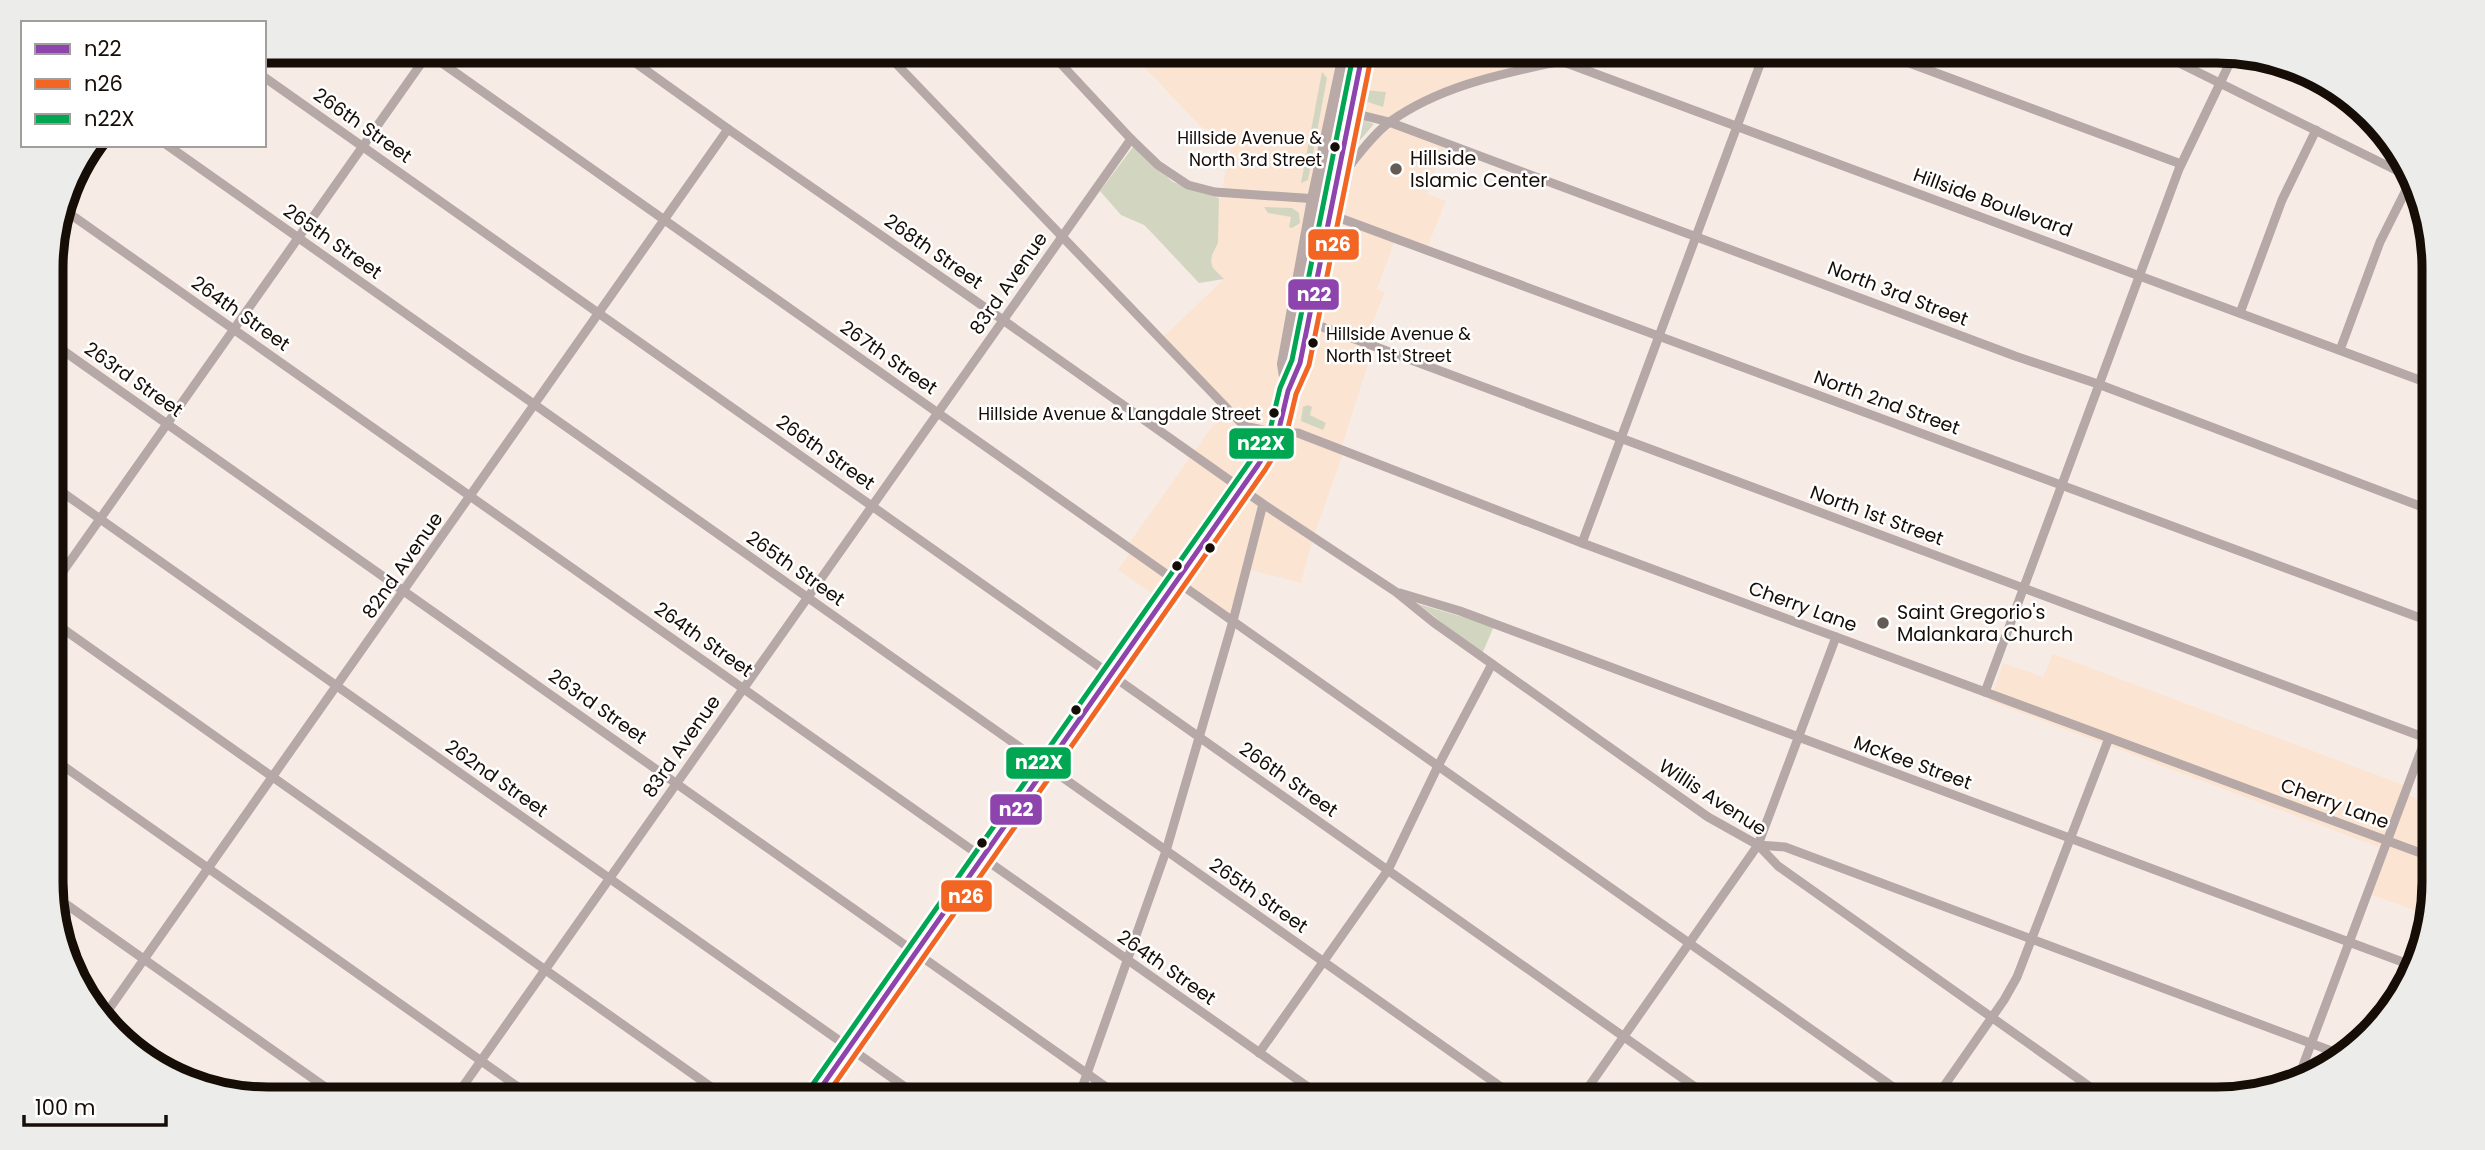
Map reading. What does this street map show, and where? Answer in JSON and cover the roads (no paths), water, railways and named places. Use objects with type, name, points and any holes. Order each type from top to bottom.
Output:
[{"type":"main road","points":[[1288,391],[1284,364],[1314,198],[1343,63]]},
{"type":"main road","points":[[822,1087],[1112,676],[1278,433],[1288,391],[1300,363],[1360,63]]},
{"type":"street","points":[[63,571],[420,63]]},
{"type":"street","name":"267th Street","points":[[443,63],[1893,1087]]},
{"type":"street","name":"268th Street","points":[[636,63],[1297,527]]},
{"type":"street","name":"Cherry Lane","points":[[896,63],[1244,426],[1278,433],[1298,433],[1582,543],[2422,854]]},
{"type":"street","name":"North 2nd Street","points":[[1060,63],[1131,139],[1171,176],[1202,190],[1332,201],[1658,336],[2422,619]]},
{"type":"street","points":[[1332,201],[1344,173],[1389,122],[1442,93],[1469,82],[1552,63]]},
{"type":"street","name":"Hillside Boulevard","points":[[1566,63],[2422,381]]},
{"type":"street","points":[[1582,543],[1761,63]]},
{"type":"street","points":[[1909,63],[2181,164]]},
{"type":"street","points":[[2179,63],[2398,171]]},
{"type":"street","points":[[1985,692],[2181,164],[2229,64]]},
{"type":"street","name":"266th Street","points":[[266,78],[1695,1087]]},
{"type":"street","name":"North 3rd Street","points":[[1349,112],[1389,122],[2422,507]]},
{"type":"street","name":"82nd Avenue","points":[[108,1010],[728,130]]},
{"type":"street","points":[[2240,313],[2282,200],[2316,130]]},
{"type":"street","name":"83rd Avenue","points":[[463,1087],[1131,139]]},
{"type":"street","name":"265th Street","points":[[170,147],[1501,1087]]},
{"type":"street","points":[[2340,350],[2381,242],[2406,190]]},
{"type":"street","name":"264th Street","points":[[70,214],[1308,1087]]},
{"type":"street","name":"North 1st Street","points":[[1308,322],[2422,736]]},
{"type":"street","name":"263rd Street","points":[[63,350],[1106,1087]]},
{"type":"street","name":"262nd Street","points":[[63,493],[905,1087]]},
{"type":"street","points":[[1082,1087],[1166,850],[1233,621],[1263,504]]},
{"type":"street","name":"Willis Avenue","points":[[1297,527],[1396,592],[1433,622],[1708,817],[1758,845],[1778,866],[2090,1087]]},
{"type":"street","name":"McKee Street","points":[[1396,592],[1460,611],[2405,963]]},
{"type":"street","points":[[63,629],[712,1087]]},
{"type":"street","points":[[1589,1087],[1758,845],[1836,637]]},
{"type":"street","points":[[1259,1053],[1388,870],[1438,766],[1492,664]]},
{"type":"street","points":[[1943,1087],[2017,977],[2109,738]]},
{"type":"street","points":[[2302,1068],[2387,841],[2422,758]]},
{"type":"street","points":[[63,766],[519,1087]]},
{"type":"street","points":[[1758,845],[1785,847],[2332,1052]]},
{"type":"street","points":[[65,903],[325,1087]]},
{"type":"place","name":"Hillside Avenue & North 3rd Street","points":[[1335,147]]},
{"type":"place","name":"Hillside Islamic Center","points":[[1396,169]]},
{"type":"place","name":"Hillside Avenue & North 1st Street","points":[[1313,343]]},
{"type":"place","name":"Hillside Avenue & Langdale Street","points":[[1274,413]]},
{"type":"place","name":"Saint Gregorio's Malankara Church","points":[[1883,623]]}]
